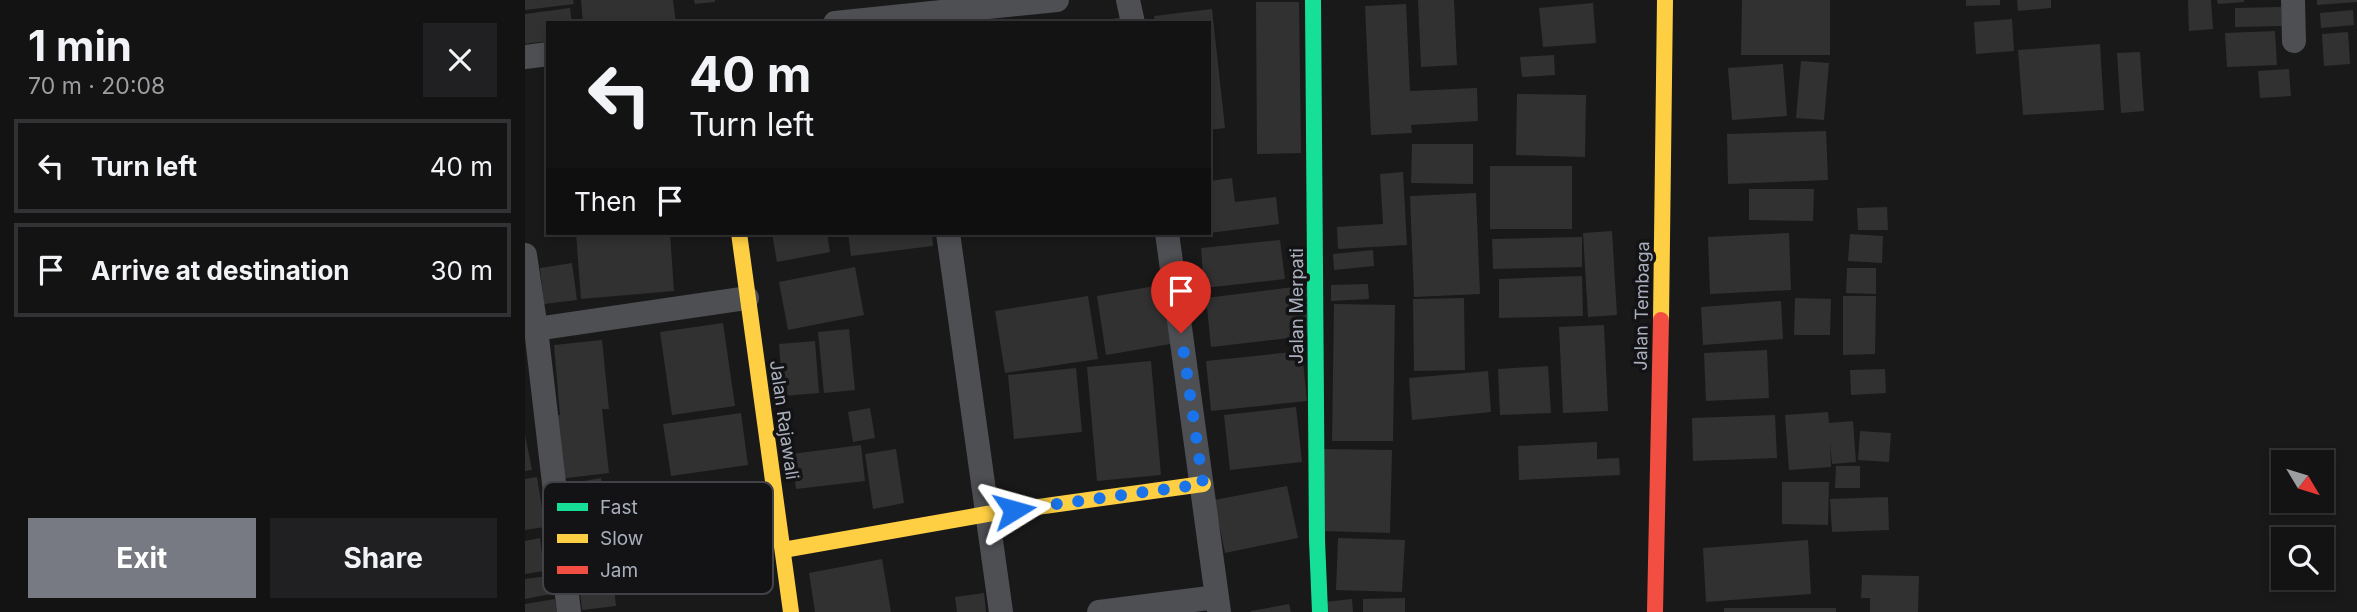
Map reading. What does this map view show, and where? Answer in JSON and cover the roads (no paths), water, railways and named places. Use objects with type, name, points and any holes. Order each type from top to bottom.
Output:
[{"type":"street","points":[[854,21],[1056,0]]},
{"type":"street","points":[[1129,0],[1133,21]]},
{"type":"street","name":"Jalan Merpati","points":[[1313,0],[1317,540],[1320,612]]},
{"type":"street","name":"Jalan Tembaga","points":[[1655,612],[1665,0]]},
{"type":"street","points":[[2293,0],[2294,41]]},
{"type":"street","points":[[525,57],[546,54]]},
{"type":"street","name":"Jalan Rajawali","points":[[739,235],[791,612]]},
{"type":"street","points":[[948,235],[1001,612]]},
{"type":"street","points":[[1099,612],[1218,604],[1167,235]]},
{"type":"street","points":[[525,256],[554,482]]},
{"type":"street","points":[[536,329],[747,298]]},
{"type":"street","points":[[783,550],[987,514],[1203,484]]},
{"type":"street","points":[[567,594],[569,612]]}]
